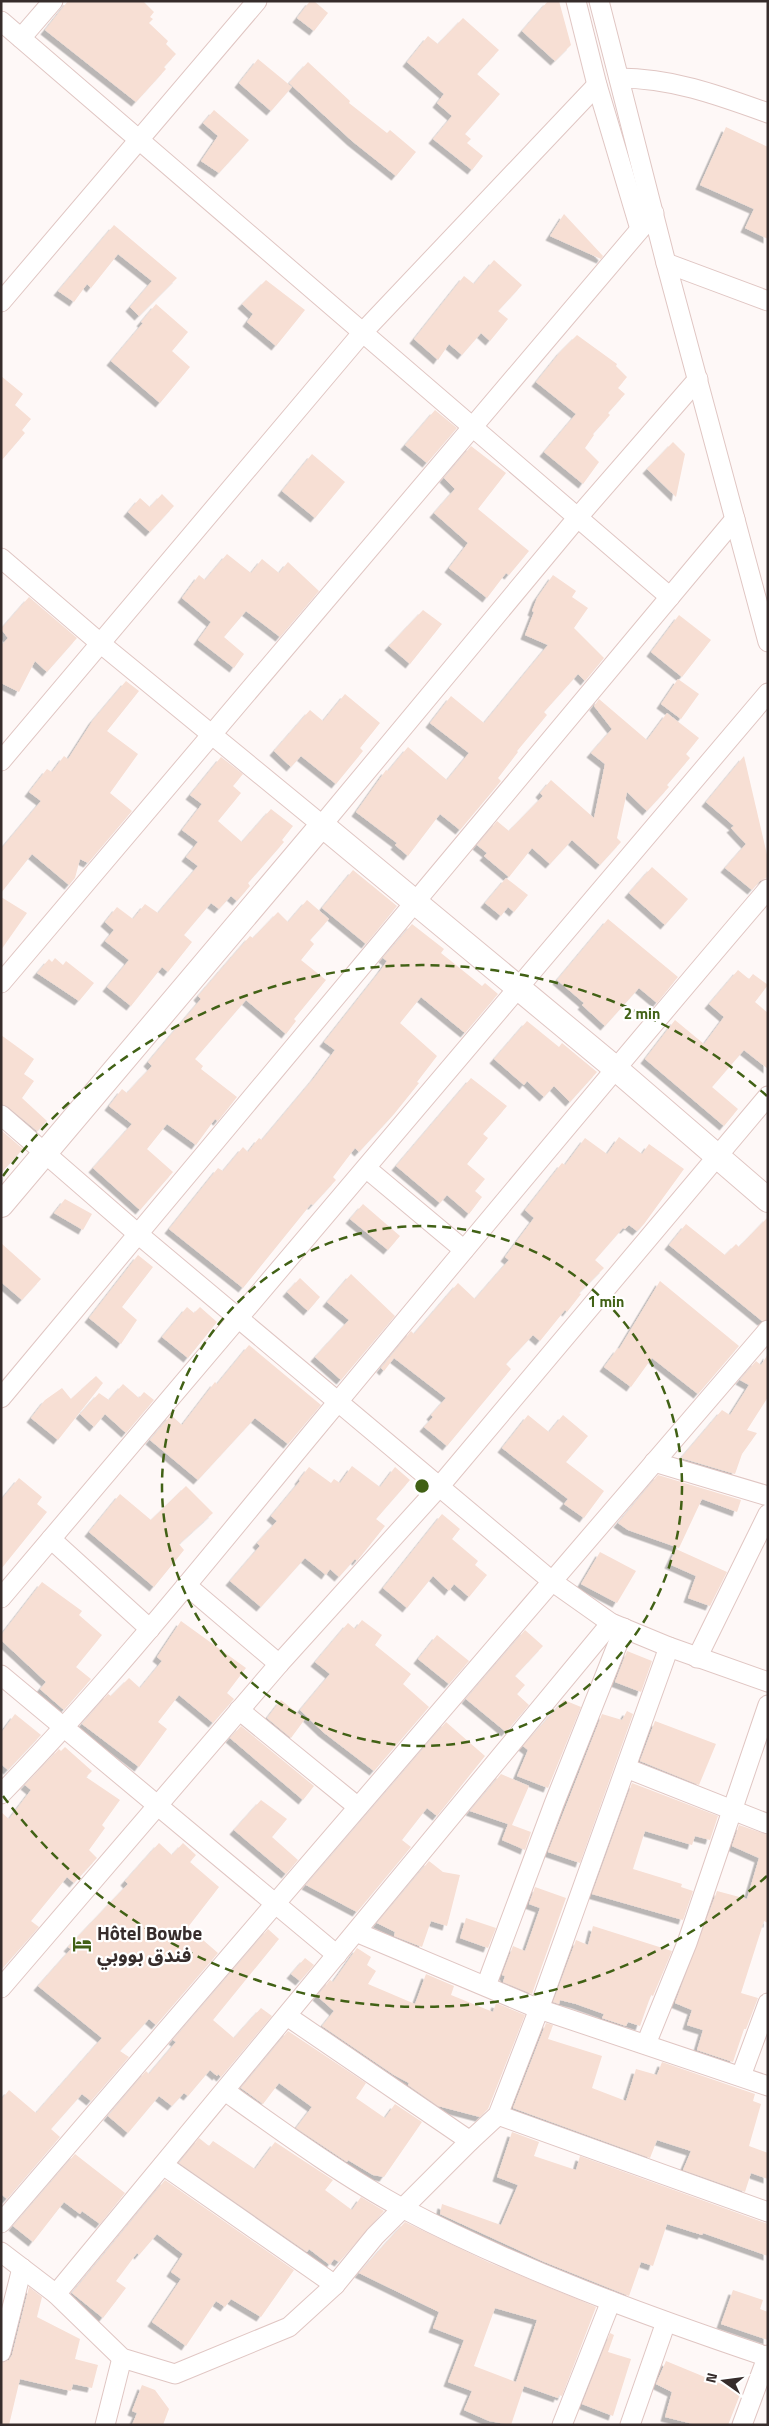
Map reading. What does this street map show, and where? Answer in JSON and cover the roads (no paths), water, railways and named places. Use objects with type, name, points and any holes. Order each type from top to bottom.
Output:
[{"type":"street","points":[[21,38],[53,1]]},
{"type":"street","points":[[1,302],[257,1]]},
{"type":"street","points":[[576,1],[597,85],[640,229]]},
{"type":"street","points":[[583,30],[602,10]]},
{"type":"street","points":[[602,10],[666,263],[768,642]]},
{"type":"street","points":[[1,21],[670,597]]},
{"type":"street","points":[[619,78],[661,80],[683,84],[768,113]]},
{"type":"street","points":[[2,759],[363,332],[597,85]]},
{"type":"street","points":[[1,984],[654,213]]},
{"type":"street","points":[[666,263],[768,302]]},
{"type":"street","points":[[1,1205],[322,825],[578,517],[698,379]]},
{"type":"street","points":[[1,1398],[735,519]]},
{"type":"street","points":[[1,558],[211,736],[520,988],[768,1200]]},
{"type":"street","points":[[1,1598],[520,988],[768,693]]},
{"type":"street","points":[[1,1794],[66,1727],[150,1629],[615,1068],[768,889]]},
{"type":"street","points":[[1,1988],[279,1664],[439,1487],[768,1096]]},
{"type":"street","points":[[1,1115],[46,1152],[138,1234],[553,1582],[617,1625],[697,1658],[768,1682]]},
{"type":"street","points":[[366,1168],[464,1250]]},
{"type":"street","points":[[1,2223],[768,1330]]},
{"type":"street","points":[[654,1462],[768,1496]]},
{"type":"street","points":[[697,1658],[768,1514]]},
{"type":"street","points":[[51,1539],[150,1629]]},
{"type":"street","points":[[186,1585],[279,1664]]},
{"type":"street","points":[[56,2294],[356,1932],[617,1625]]},
{"type":"street","points":[[486,1986],[554,1804],[617,1625]]},
{"type":"street","points":[[1,2252],[56,2294],[122,2358],[175,2374],[289,2327],[335,2285],[376,2236],[470,2140],[498,2115],[539,2009],[668,1647]]},
{"type":"street","points":[[1,1675],[66,1727],[337,1955]]},
{"type":"street","points":[[646,2044],[686,1943],[768,1705]]},
{"type":"street","points":[[239,1710],[358,1807]]},
{"type":"street","points":[[626,1768],[768,1824]]},
{"type":"street","points":[[356,1932],[539,2009],[768,2086]]},
{"type":"street","points":[[740,2076],[768,2003]]},
{"type":"street","points":[[287,2016],[470,2140]]},
{"type":"street","points":[[225,2091],[291,2138],[404,2209],[507,2258],[611,2301],[666,2322],[768,2356],[742,2425]]},
{"type":"street","points":[[498,2115],[768,2212]]},
{"type":"street","points":[[163,2165],[335,2285]]},
{"type":"street","points":[[1,2352],[22,2268]]},
{"type":"street","points":[[562,2425],[611,2301]]},
{"type":"street","points":[[630,2425],[666,2322]]},
{"type":"street","points":[[105,2425],[122,2358]]},
{"type":"place","name":"Hôtel Bowbe فندق بووبي","points":[[82,1944]]}]
